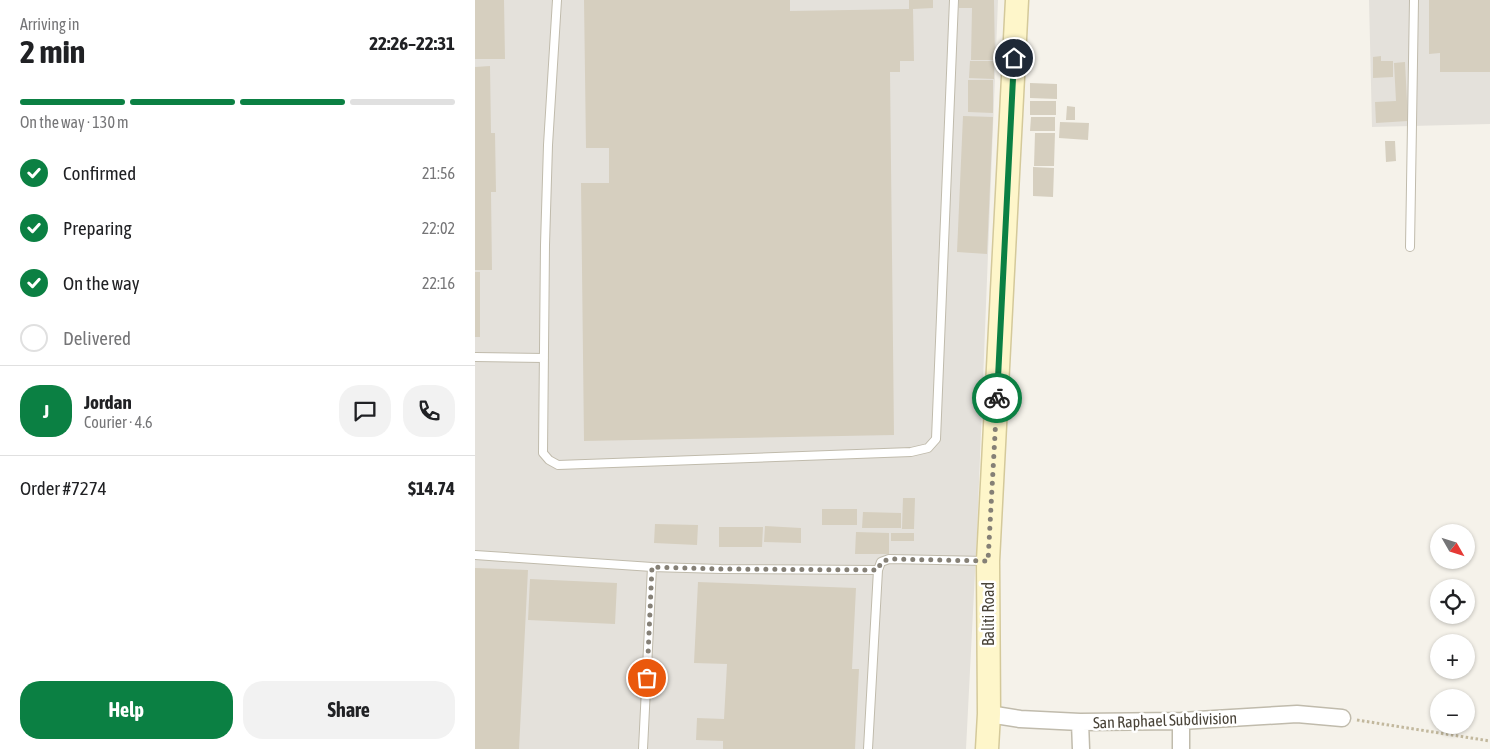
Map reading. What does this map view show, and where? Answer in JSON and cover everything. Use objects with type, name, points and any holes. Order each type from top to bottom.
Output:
[{"type":"main road","name":"Baliti Road","points":[[987,749],[989,714],[988,561],[1017,0]]},
{"type":"street","name":"San Raphael Subdivision","points":[[989,714],[1020,719],[1080,722],[1181,721],[1297,714],[1341,718]]},
{"type":"street","points":[[1181,721],[1181,749]]},
{"type":"street","points":[[1080,722],[1081,749]]},
{"type":"lane","points":[[557,0],[548,145],[543,453],[549,460],[558,465],[911,452],[928,448],[936,439],[954,0]]},
{"type":"lane","points":[[1410,247],[1414,0]]},
{"type":"lane","points":[[475,357],[544,358]]},
{"type":"lane","points":[[475,555],[652,567],[878,570]]},
{"type":"lane","points":[[868,749],[878,570],[881,562],[889,559],[988,561]]},
{"type":"lane","points":[[643,749],[652,567]]},
{"type":"path","points":[[1341,718],[1490,741]]},
{"type":"shaded area","points":[[475,0],[998,0],[977,533],[966,749],[475,749]]},
{"type":"shaded area","points":[[1369,0],[1490,0],[1490,124],[1372,127]]},
{"type":"building","points":[[475,0],[504,0],[505,59],[475,59]]},
{"type":"building","points":[[584,0],[790,0],[790,11],[909,9],[909,0],[933,0],[933,8],[913,9],[914,61],[900,61],[900,72],[890,72],[894,435],[584,441],[581,183],[609,183],[609,148],[586,148]]},
{"type":"building","points":[[959,0],[994,0],[995,60],[971,60],[972,8],[959,8]]},
{"type":"building","points":[[1429,0],[1490,0],[1490,72],[1440,72],[1440,53],[1429,54]]},
{"type":"building","points":[[1381,56],[1381,61],[1393,61],[1393,77],[1373,78],[1373,57]]},
{"type":"building","points":[[970,61],[994,61],[994,79],[969,78]]},
{"type":"building","points":[[1405,62],[1408,121],[1376,123],[1375,102],[1396,101],[1394,63]]},
{"type":"building","points":[[490,66],[491,133],[495,133],[496,192],[491,192],[492,270],[475,270],[475,67]]},
{"type":"building","points":[[968,80],[993,80],[993,113],[968,112]]},
{"type":"building","points":[[1030,83],[1057,84],[1057,99],[1030,98]]},
{"type":"building","points":[[1030,101],[1056,101],[1056,115],[1030,115]]},
{"type":"building","points":[[1067,106],[1075,107],[1075,120],[1066,120]]},
{"type":"building","points":[[963,116],[993,117],[987,254],[957,252]]},
{"type":"building","points":[[1031,117],[1055,117],[1055,131],[1030,131]]},
{"type":"building","points":[[1060,122],[1089,123],[1088,140],[1059,138]]},
{"type":"building","points":[[1035,133],[1055,133],[1054,166],[1034,166]]},
{"type":"building","points":[[1385,141],[1395,141],[1396,161],[1386,162]]},
{"type":"building","points":[[1033,167],[1054,168],[1053,197],[1033,196]]},
{"type":"building","points":[[475,272],[480,272],[480,337],[475,337]]},
{"type":"building","points":[[903,498],[915,498],[914,529],[902,529]]},
{"type":"building","points":[[822,509],[857,509],[857,525],[822,525]]},
{"type":"building","points":[[863,512],[901,513],[901,528],[862,528]]},
{"type":"building","points":[[655,524],[698,525],[697,545],[654,543]]},
{"type":"building","points":[[765,526],[801,528],[801,543],[764,542]]},
{"type":"building","points":[[719,527],[763,527],[762,547],[719,547]]},
{"type":"building","points":[[856,532],[889,533],[889,554],[855,554]]},
{"type":"building","points":[[891,533],[914,533],[914,541],[891,541]]},
{"type":"building","points":[[475,568],[528,570],[519,749],[475,749]]},
{"type":"building","points":[[530,579],[617,583],[615,624],[528,620]]},
{"type":"building","points":[[698,582],[856,588],[852,669],[859,669],[855,749],[723,749],[723,741],[696,740],[697,718],[724,719],[727,664],[694,663]]},
{"type":"way so far","points":[[647,678],[652,567],[878,570],[881,562],[889,559],[988,561],[997,398]]},
{"type":"route","points":[[997,398],[1014,58]]}]
